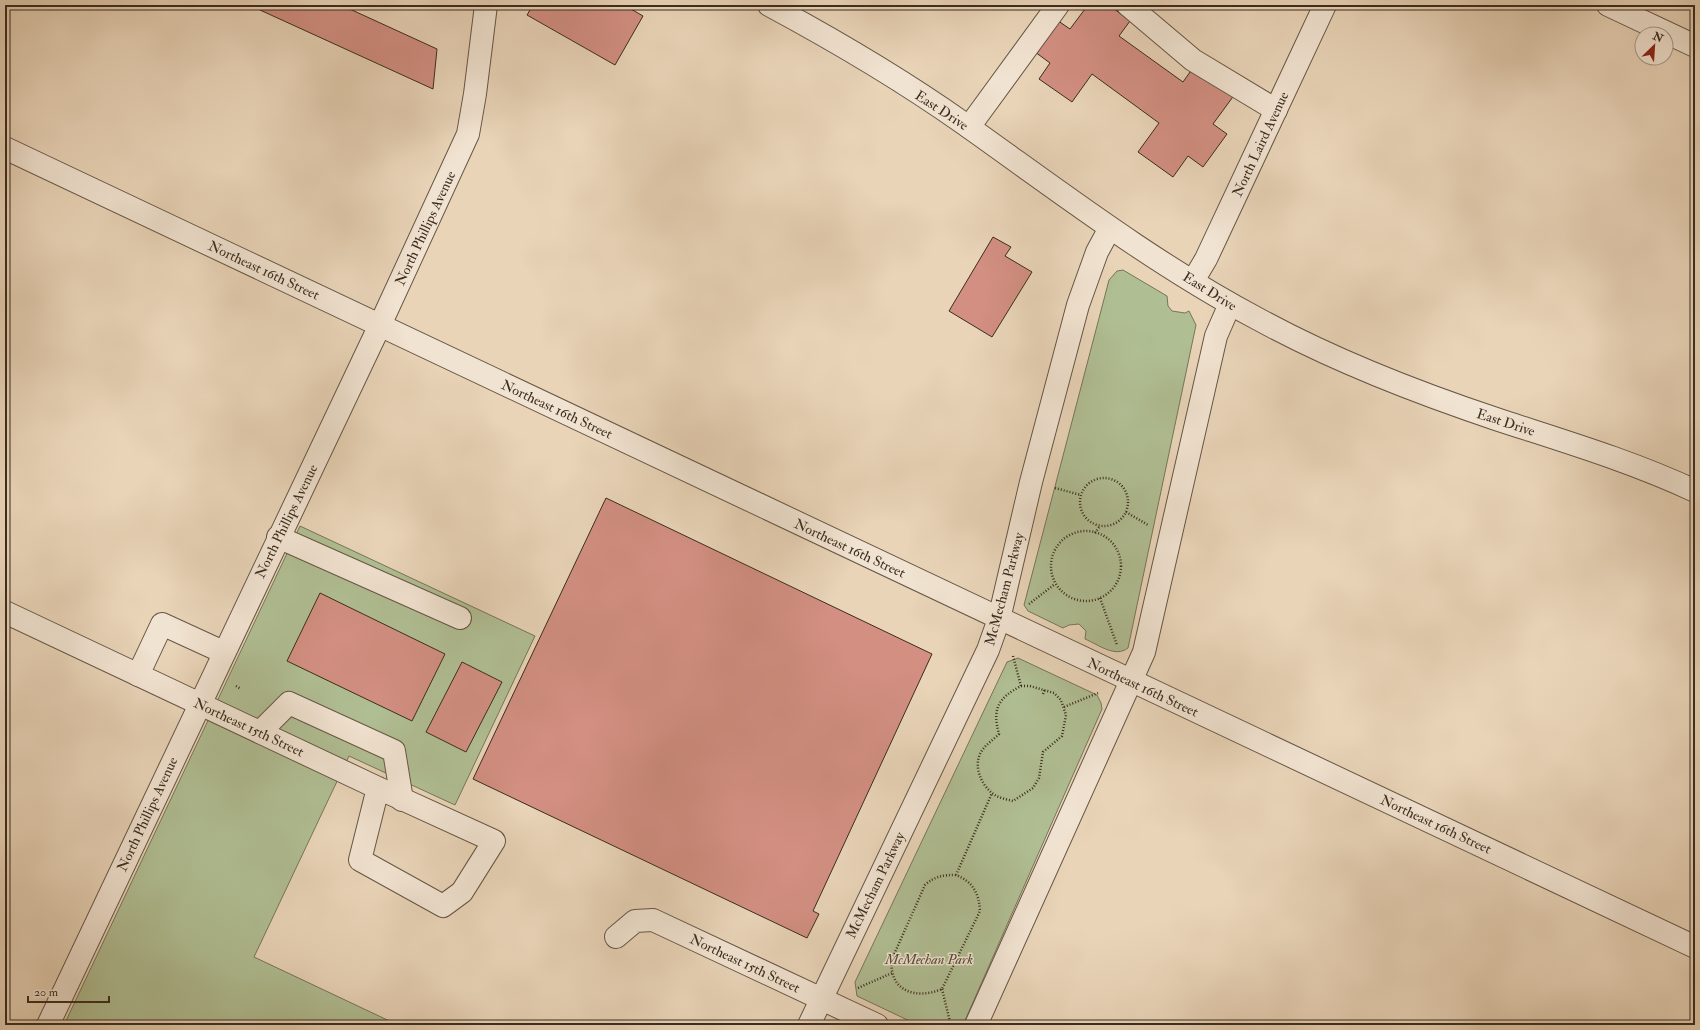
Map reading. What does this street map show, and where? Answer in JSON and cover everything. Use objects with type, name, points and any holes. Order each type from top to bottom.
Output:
[{"type":"street","name":"North Phillips Avenue","points":[[48,1025],[278,537],[380,325],[468,134],[475,94],[486,5]]},
{"type":"street","name":"East Drive","points":[[769,5],[879,69],[969,127],[1110,228],[1230,304],[1283,333],[1381,376],[1481,414],[1595,451],[1695,491]]},
{"type":"street","points":[[969,127],[1058,5]]},
{"type":"street","points":[[1128,5],[1192,60],[1276,110]]},
{"type":"street","name":"North Laird Avenue","points":[[1193,281],[1206,259],[1325,5]]},
{"type":"street","points":[[1608,5],[1695,46]]},
{"type":"street","name":"Northeast 16th Street","points":[[5,148],[1695,947]]},
{"type":"street","name":"McMecham Parkway","points":[[809,1025],[988,650],[999,619],[1031,482],[1078,305],[1097,252],[1110,228]]},
{"type":"street","points":[[976,1025],[1144,652],[1216,336],[1230,304]]},
{"type":"street","points":[[278,537],[460,618]]},
{"type":"street","name":"Northeast 15th Street","points":[[5,612],[260,732],[378,788],[402,800],[494,841],[462,892],[443,906],[360,860],[378,788]]},
{"type":"street","points":[[138,675],[162,624],[224,652]]},
{"type":"street","points":[[260,732],[289,703],[394,751],[402,800]]},
{"type":"street","name":"Northeast 15th Street","points":[[616,937],[635,921],[653,920],[877,1025]]},
{"type":"path","points":[[1109,478],[1116,481],[1123,488],[1127,494],[1128,503],[1126,512],[1122,518],[1109,526],[1100,526],[1086,519],[1082,513],[1080,498],[1087,485],[1095,480],[1109,478]]},
{"type":"path","points":[[1095,532],[1100,526]]},
{"type":"path","points":[[1086,531],[1095,532],[1105,537],[1114,545],[1118,553],[1121,565],[1116,584],[1109,592],[1100,598],[1082,601],[1073,599],[1062,592],[1055,584],[1051,566],[1052,555],[1058,545],[1065,538],[1074,533],[1086,531]]},
{"type":"path","points":[[1027,606],[1055,584]]},
{"type":"path","points":[[1013,655],[1021,686]]},
{"type":"path","points":[[1021,686],[1045,689],[1054,694],[1064,707],[1065,726],[1062,736],[1043,752],[1039,778],[1032,788],[1013,800],[1002,799],[992,793],[978,774],[976,764],[981,752],[999,734],[995,717],[996,709],[1010,691],[1021,686]]},
{"type":"path","points":[[1043,694],[1045,689]]},
{"type":"path","points":[[1064,707],[1103,690]]},
{"type":"path","points":[[956,874],[992,793]]},
{"type":"path","points":[[942,874],[956,874],[968,880],[976,889],[980,911],[942,989],[932,994],[919,995],[909,993],[900,986],[892,973],[892,959],[925,885],[933,878],[942,874]]},
{"type":"path","points":[[857,988],[892,973]]},
{"type":"path","points":[[942,989],[951,1025]]},
{"type":"green space","points":[[1123,270],[1167,296],[1168,306],[1172,311],[1185,313],[1189,311],[1196,325],[1128,648],[1118,652],[1107,650],[1085,639],[1086,631],[1079,624],[1069,625],[1063,628],[1028,611],[1024,605],[1109,280],[1117,271]]},
{"type":"green space","points":[[300,526],[535,636],[455,805],[349,756],[254,957],[398,1025],[64,1025]]},
{"type":"green space","name":"McMechan Park","points":[[1018,658],[1097,695],[1102,709],[963,1025],[918,1025],[857,996],[855,982],[1007,662]]},
{"type":"building","points":[[249,5],[341,5],[437,49],[433,89]]},
{"type":"building","points":[[533,5],[624,5],[643,16],[615,65],[527,15]]},
{"type":"building","points":[[1088,5],[1109,5],[1130,21],[1119,36],[1183,82],[1195,65],[1235,94],[1213,124],[1227,134],[1203,167],[1188,156],[1173,177],[1138,152],[1159,123],[1092,74],[1072,102],[1039,79],[1050,63],[1031,49],[1054,18],[1070,29]]},
{"type":"building","points":[[993,237],[1011,247],[1005,256],[1032,272],[992,337],[949,311]]},
{"type":"building","points":[[606,498],[932,654],[813,911],[819,914],[807,938],[473,779]]},
{"type":"building","points":[[320,593],[445,654],[412,721],[287,661]]},
{"type":"building","points":[[462,662],[502,682],[466,752],[426,732]]}]
